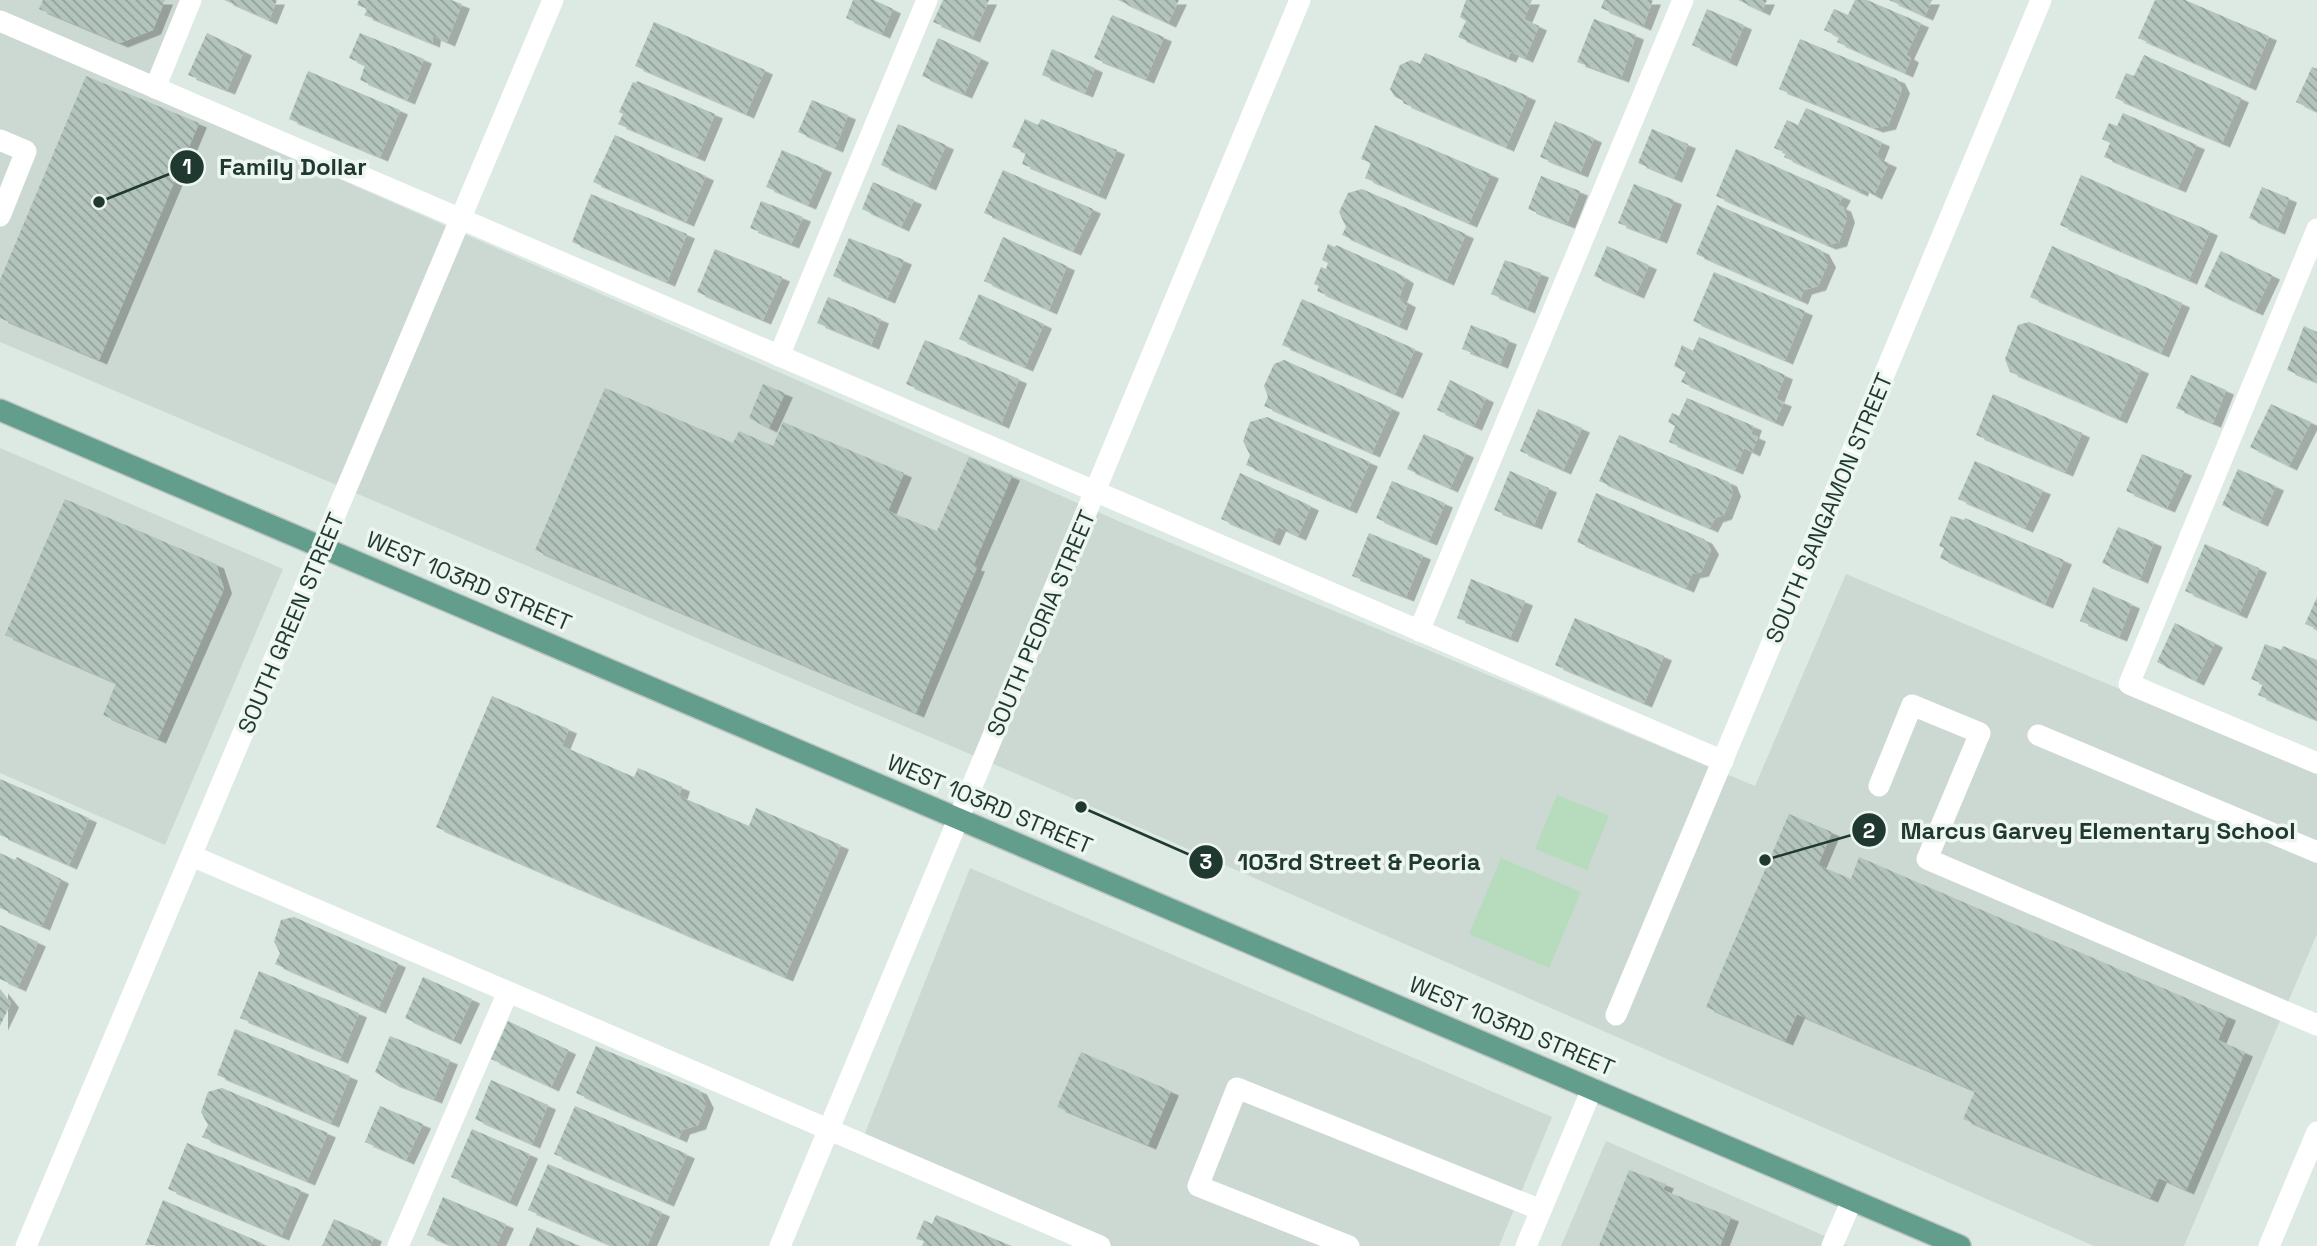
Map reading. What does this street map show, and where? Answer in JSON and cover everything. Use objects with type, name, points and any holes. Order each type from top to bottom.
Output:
[{"type":"main road","name":"WEST 103RD STREET","points":[[0,410],[1960,1246]]},
{"type":"street","points":[[155,88],[191,0]]},
{"type":"street","name":"SOUTH GREEN STREET","points":[[26,1246],[553,0]]},
{"type":"street","points":[[779,356],[927,0]]},
{"type":"street","name":"SOUTH PEORIA STREET","points":[[780,1246],[1300,0]]},
{"type":"street","points":[[1419,631],[1683,0]]},
{"type":"street","name":"SOUTH SANGAMON STREET","points":[[1616,1015],[2041,0]]},
{"type":"street","points":[[0,21],[1723,761]]},
{"type":"street","points":[[0,140],[26,151],[0,216]]},
{"type":"street","points":[[2317,229],[2129,684],[2317,763]]},
{"type":"street","points":[[1879,786],[1912,705],[1980,733],[1927,859],[2317,1025]]},
{"type":"street","points":[[2038,735],[2317,852]]},
{"type":"street","points":[[192,856],[1100,1246]]},
{"type":"street","points":[[398,1246],[508,992]]},
{"type":"street","points":[[1349,1246],[1198,1186],[1237,1088],[1541,1210]]},
{"type":"street","points":[[1526,1246],[1592,1089]]},
{"type":"street","points":[[2269,1246],[2317,1132]]},
{"type":"street","points":[[1832,1246],[1852,1200]]},
{"type":"shaded area","points":[[0,0],[183,0],[145,94],[1123,523],[1755,786],[1846,574],[2317,772],[2317,934],[2184,1246],[2094,1246],[1017,774],[0,342]]},
{"type":"shaded area","points":[[0,448],[283,569],[165,845],[0,773]]},
{"type":"shaded area","points":[[970,868],[1552,1117],[1499,1246],[1101,1246],[861,1143]]},
{"type":"shaded area","points":[[1606,1141],[1848,1246],[1561,1246]]},
{"type":"green space","points":[[1557,795],[1609,816],[1587,870],[1535,849]]},
{"type":"green space","points":[[1501,858],[1581,892],[1549,968],[1469,934]]},
{"type":"building","points":[[43,0],[165,0],[153,30],[120,43],[39,9]]},
{"type":"building","points":[[224,0],[277,0],[269,20]]},
{"type":"building","points":[[359,0],[451,0],[462,4],[447,42],[433,36],[432,43],[364,15],[368,9],[357,5]]},
{"type":"building","points":[[853,0],[874,0],[893,9],[882,34],[846,18]]},
{"type":"building","points":[[943,0],[989,0],[972,38],[933,22]]},
{"type":"building","points":[[1118,0],[1179,0],[1168,23]]},
{"type":"building","points":[[1466,0],[1532,0],[1524,19],[1539,26],[1525,58],[1511,52],[1508,58],[1458,37],[1466,21],[1460,17]]},
{"type":"building","points":[[1604,0],[1653,0],[1643,26],[1601,8]]},
{"type":"building","points":[[1738,0],[1767,0],[1762,11]]},
{"type":"building","points":[[1855,0],[1867,0],[1921,23],[1906,55],[1911,58],[1905,73],[1837,42],[1839,37],[1824,30],[1834,9],[1848,15]]},
{"type":"building","points":[[1889,0],[1932,0],[1925,16]]},
{"type":"building","points":[[2155,0],[2185,0],[2269,36],[2248,86],[2138,38]]},
{"type":"building","points":[[1707,9],[1744,25],[1729,62],[1692,45]]},
{"type":"building","points":[[1112,15],[1164,37],[1146,79],[1094,58]]},
{"type":"building","points":[[1594,19],[1636,35],[1621,78],[1577,62]]},
{"type":"building","points":[[654,22],[765,70],[746,114],[635,66]]},
{"type":"building","points":[[207,33],[244,51],[227,90],[188,75]]},
{"type":"building","points":[[360,33],[424,59],[407,100],[360,80],[365,65],[349,58]]},
{"type":"building","points":[[938,38],[981,58],[964,94],[922,76]]},
{"type":"building","points":[[1800,39],[1897,79],[1902,89],[1888,125],[1875,128],[1779,89]]},
{"type":"building","points":[[1052,49],[1095,68],[1085,93],[1042,75]]},
{"type":"building","points":[[1425,53],[1528,96],[1506,147],[1403,103],[1404,101],[1395,97],[1390,89],[1400,65],[1411,60],[1420,64]]},
{"type":"building","points":[[2144,55],[2241,98],[2222,143],[2115,98],[2126,73],[2134,76]]},
{"type":"building","points":[[2312,67],[2317,69],[2317,112],[2296,102]]},
{"type":"building","points":[[308,71],[400,110],[380,157],[289,119]]},
{"type":"building","points":[[86,76],[199,123],[99,360],[0,318],[0,280]]},
{"type":"building","points":[[637,81],[715,114],[697,157],[618,124],[623,114],[619,112],[633,82]]},
{"type":"building","points":[[812,100],[848,115],[835,148],[798,132]]},
{"type":"building","points":[[1806,108],[1882,142],[1876,157],[1889,163],[1874,195],[1861,188],[1860,192],[1784,157],[1786,153],[1774,148],[1787,120],[1798,125]]},
{"type":"building","points":[[2123,113],[2197,145],[2178,188],[2104,157],[2110,143],[2102,139],[2109,123],[2117,126]]},
{"type":"building","points":[[1025,119],[1038,125],[1041,119],[1117,150],[1098,195],[1022,164],[1026,152],[1012,147]]},
{"type":"building","points":[[1555,121],[1594,138],[1580,173],[1540,157]]},
{"type":"building","points":[[898,124],[946,145],[928,186],[881,165]]},
{"type":"building","points":[[1375,125],[1491,174],[1469,223],[1365,178],[1371,163],[1361,159]]},
{"type":"building","points":[[1652,129],[1688,144],[1674,178],[1638,163]]},
{"type":"building","points":[[615,135],[706,176],[686,222],[593,182]]},
{"type":"building","points":[[1736,149],[1843,196],[1838,205],[1843,207],[1847,218],[1839,242],[1828,245],[1716,196]]},
{"type":"building","points":[[782,150],[824,168],[808,205],[766,187]]},
{"type":"building","points":[[1003,170],[1093,209],[1073,251],[984,213]]},
{"type":"building","points":[[2081,175],[2210,231],[2189,280],[2060,225]]},
{"type":"building","points":[[1541,176],[1580,191],[1567,224],[1528,209]]},
{"type":"building","points":[[873,182],[914,200],[901,227],[862,209]]},
{"type":"building","points":[[1634,184],[1674,200],[1659,239],[1618,223]]},
{"type":"building","points":[[2262,187],[2289,198],[2277,230],[2249,218]]},
{"type":"building","points":[[1362,189],[1466,234],[1446,281],[1342,235],[1346,227],[1339,212],[1348,193]]},
{"type":"building","points":[[591,194],[687,234],[667,282],[572,242]]},
{"type":"building","points":[[761,201],[803,217],[791,244],[750,228]]},
{"type":"building","points":[[1717,205],[1821,250],[1828,263],[1818,286],[1804,290],[1800,300],[1696,254]]},
{"type":"building","points":[[1003,237],[1067,266],[1049,310],[984,281]]},
{"type":"building","points":[[849,238],[904,260],[887,299],[833,276]]},
{"type":"building","points":[[1328,244],[1335,247],[1336,245],[1394,271],[1406,279],[1399,298],[1408,303],[1399,326],[1317,291],[1319,286],[1314,284],[1321,267],[1326,269],[1328,263],[1322,260]]},
{"type":"building","points":[[1607,246],[1649,265],[1636,294],[1594,276]]},
{"type":"building","points":[[2052,246],[2182,303],[2161,353],[2030,297]]},
{"type":"building","points":[[715,249],[782,277],[763,320],[697,292]]},
{"type":"building","points":[[2221,251],[2272,275],[2255,311],[2204,287]]},
{"type":"building","points":[[1505,260],[1541,273],[1527,309],[1491,294]]},
{"type":"building","points":[[1714,272],[1805,311],[1785,360],[1693,321]]},
{"type":"building","points":[[979,294],[1044,324],[1025,367],[959,339]]},
{"type":"building","points":[[828,297],[881,319],[871,345],[817,323]]},
{"type":"building","points":[[1302,299],[1415,349],[1395,394],[1282,345]]},
{"type":"building","points":[[2029,322],[2141,369],[2119,419],[2010,372],[2005,359],[2018,325]]},
{"type":"building","points":[[1471,325],[1509,340],[1500,364],[1462,349]]},
{"type":"building","points":[[2304,326],[2317,332],[2317,382],[2287,370]]},
{"type":"building","points":[[1699,337],[1785,375],[1776,399],[1784,402],[1775,422],[1681,382],[1686,372],[1674,366],[1682,345],[1693,351]]},
{"type":"building","points":[[925,340],[1019,379],[1001,424],[906,384]]},
{"type":"building","points":[[1284,360],[1392,408],[1372,453],[1264,406],[1268,397],[1264,386],[1274,364]]},
{"type":"building","points":[[2191,375],[2226,390],[2213,423],[2176,408]]},
{"type":"building","points":[[1450,380],[1486,398],[1474,426],[1437,410]]},
{"type":"building","points":[[763,384],[785,393],[769,428],[749,418]]},
{"type":"building","points":[[605,388],[733,443],[739,431],[773,446],[783,422],[904,473],[888,511],[937,531],[969,457],[1012,476],[973,566],[977,567],[916,713],[535,550]]},
{"type":"building","points":[[1993,394],[2082,433],[2065,472],[1976,435]]},
{"type":"building","points":[[1687,398],[1754,426],[1751,434],[1758,437],[1752,452],[1744,448],[1735,470],[1669,442],[1675,426],[1668,422],[1672,413],[1679,416]]},
{"type":"building","points":[[2271,404],[2311,422],[2289,466],[2250,447]]},
{"type":"building","points":[[1538,409],[1582,428],[1563,470],[1520,451]]},
{"type":"building","points":[[1267,417],[1370,462],[1349,509],[1246,465],[1250,455],[1243,441],[1250,422]]},
{"type":"building","points":[[1424,434],[1466,453],[1450,488],[1407,469]]},
{"type":"building","points":[[1619,435],[1729,482],[1733,492],[1724,515],[1715,518],[1710,528],[1599,481]]},
{"type":"building","points":[[2142,454],[2184,471],[2167,508],[2126,491]]},
{"type":"building","points":[[1975,461],[2043,490],[2025,528],[1958,499]]},
{"type":"building","points":[[2238,469],[2276,486],[2260,522],[2222,505]]},
{"type":"building","points":[[1510,471],[1549,488],[1534,525],[1494,510]]},
{"type":"building","points":[[1240,473],[1311,506],[1298,536],[1278,527],[1272,541],[1221,519]]},
{"type":"building","points":[[1392,481],[1445,503],[1429,541],[1376,518]]},
{"type":"building","points":[[1596,493],[1704,539],[1711,550],[1701,572],[1692,574],[1686,588],[1577,542]]},
{"type":"building","points":[[65,499],[216,564],[224,589],[158,739],[103,715],[116,683],[5,635]]},
{"type":"building","points":[[1951,516],[1964,520],[1965,518],[2064,560],[2045,604],[1940,558],[1944,548],[1939,546]]},
{"type":"building","points":[[2118,527],[2154,542],[2140,579],[2102,563]]},
{"type":"building","points":[[1369,533],[1423,555],[1406,597],[1352,576]]},
{"type":"building","points":[[2205,544],[2259,568],[2239,614],[2185,591]]},
{"type":"building","points":[[1471,579],[1525,601],[1510,638],[1457,618]]},
{"type":"building","points":[[2093,587],[2132,604],[2119,637],[2080,621]]},
{"type":"building","points":[[2317,597],[2317,629],[2305,624]]},
{"type":"building","points":[[1575,618],[1664,656],[1644,703],[1555,665]]},
{"type":"building","points":[[2175,623],[2215,643],[2196,681],[2157,662]]},
{"type":"building","points":[[2265,644],[2281,650],[2283,646],[2317,660],[2317,720],[2258,695],[2263,684],[2251,679]]},
{"type":"building","points":[[492,696],[569,729],[562,746],[634,777],[638,768],[682,787],[679,796],[749,826],[756,808],[841,845],[785,977],[436,827]]},
{"type":"building","points":[[0,779],[89,818],[69,865],[0,835]]},
{"type":"building","points":[[1789,814],[1832,832],[1818,865],[1851,879],[1859,857],[2228,1016],[2218,1040],[2245,1052],[2186,1190],[2159,1178],[2150,1198],[1963,1119],[1975,1091],[1797,1014],[1785,1041],[1706,1007]]},
{"type":"building","points":[[0,853],[15,860],[17,857],[61,879],[42,926],[0,908]]},
{"type":"building","points":[[294,917],[398,963],[378,1009],[275,964],[280,953],[274,942],[281,920]]},
{"type":"building","points":[[0,925],[38,942],[18,987],[0,979]]},
{"type":"building","points":[[259,971],[359,1013],[340,1059],[240,1018]]},
{"type":"building","points":[[423,977],[472,999],[453,1040],[405,1018]]},
{"type":"building","points":[[0,989],[11,1003],[0,1026]]},
{"type":"building","points":[[508,1021],[568,1050],[551,1087],[491,1059]]},
{"type":"building","points":[[235,1029],[350,1076],[331,1123],[217,1075]]},
{"type":"building","points":[[390,1036],[450,1060],[434,1099],[391,1082],[375,1072]]},
{"type":"building","points":[[596,1046],[699,1090],[706,1104],[698,1125],[682,1130],[679,1138],[576,1093]]},
{"type":"building","points":[[1081,1052],[1171,1091],[1148,1145],[1057,1107]]},
{"type":"building","points":[[491,1080],[548,1105],[532,1144],[475,1119]]},
{"type":"building","points":[[222,1088],[328,1133],[307,1181],[202,1137],[208,1125],[201,1112],[208,1092]]},
{"type":"building","points":[[380,1106],[423,1124],[406,1160],[365,1142]]},
{"type":"building","points":[[575,1106],[687,1154],[666,1202],[554,1154]]},
{"type":"building","points":[[472,1129],[530,1154],[509,1202],[451,1177]]},
{"type":"building","points":[[187,1143],[301,1190],[281,1236],[168,1189]]},
{"type":"building","points":[[548,1164],[662,1212],[647,1246],[613,1246],[528,1210]]},
{"type":"building","points":[[1629,1170],[1666,1184],[1663,1190],[1731,1217],[1720,1246],[1599,1246]]},
{"type":"building","points":[[443,1197],[506,1224],[496,1246],[452,1246],[427,1235]]},
{"type":"building","points":[[163,1200],[262,1243],[261,1246],[145,1245]]},
{"type":"building","points":[[936,1215],[1012,1246],[922,1246],[924,1241],[916,1239],[924,1220],[932,1224]]},
{"type":"building","points":[[334,1219],[374,1237],[370,1246],[322,1246]]},
{"type":"building","points":[[537,1227],[580,1246],[529,1246]]},
{"type":"place","name":"Family Dollar","points":[[99,202]]},
{"type":"place","name":"103rd Street & Peoria","points":[[1081,807]]},
{"type":"place","name":"Marcus Garvey Elementary School","points":[[1765,860]]}]
